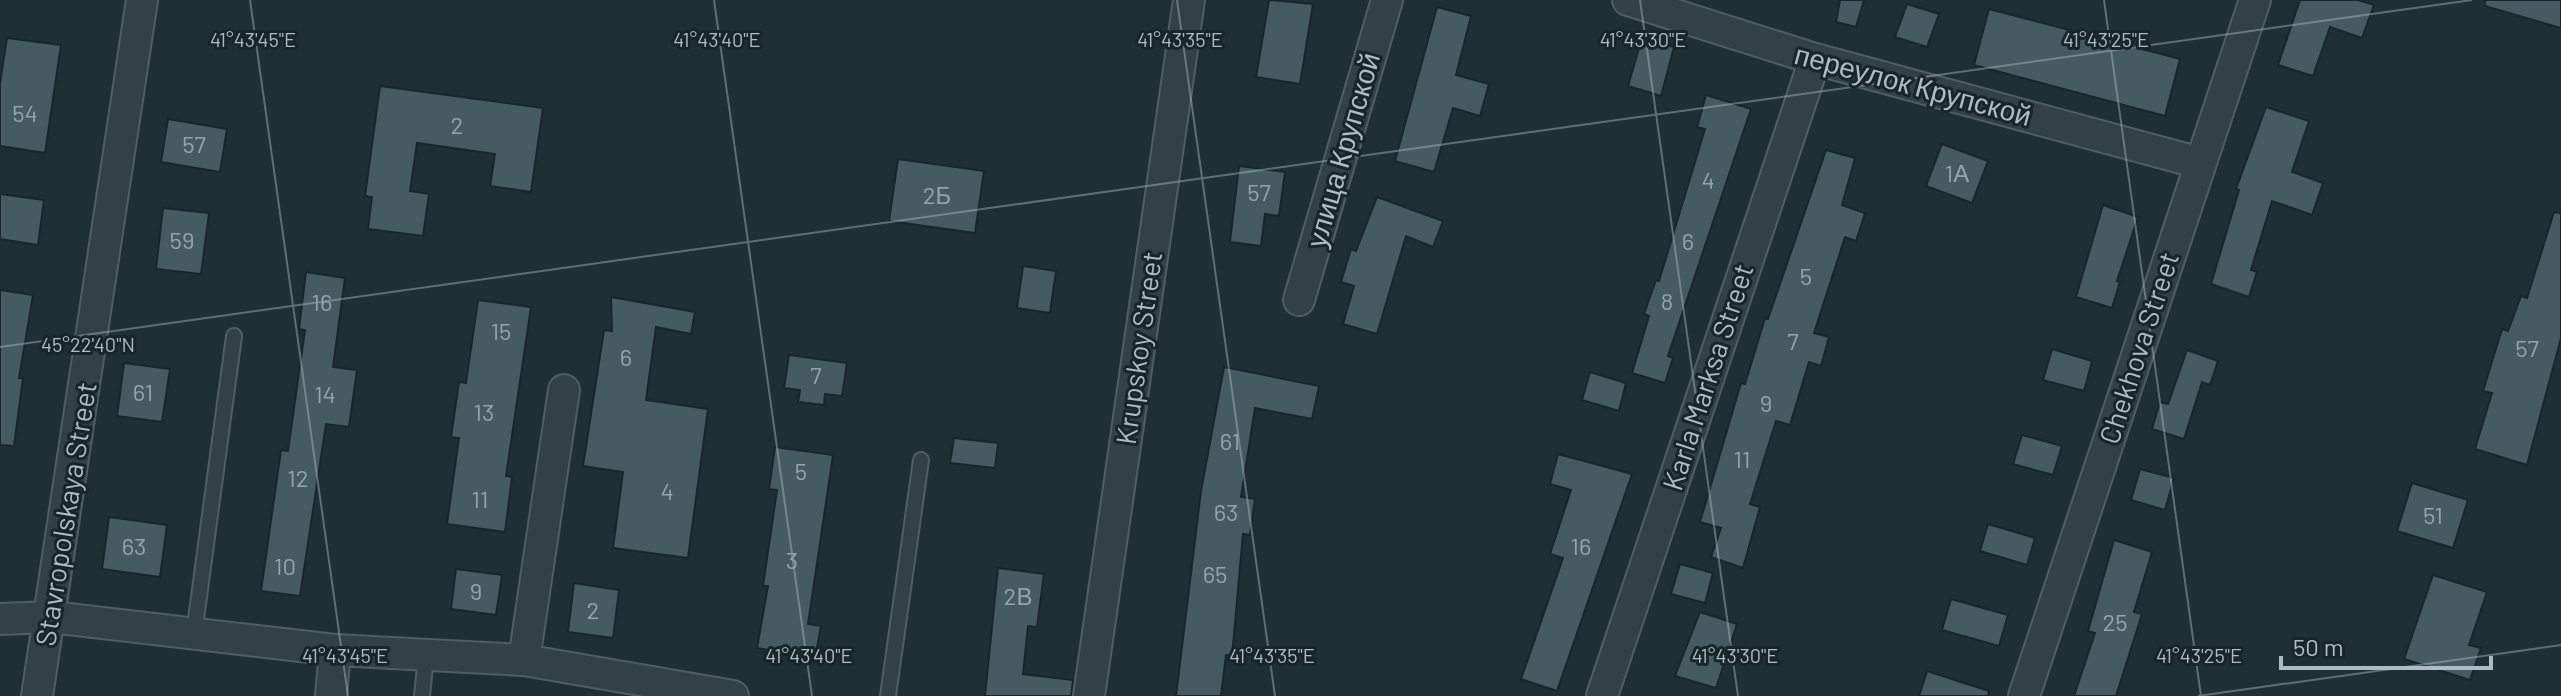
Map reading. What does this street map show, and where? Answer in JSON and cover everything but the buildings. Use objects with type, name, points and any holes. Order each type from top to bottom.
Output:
[{"type":"street","name":"Stavropolskaya Street","points":[[37,696],[142,0]]},
{"type":"street","name":"Krupskoy Street","points":[[1089,696],[1189,0]]},
{"type":"street","name":"улица Крупской","points":[[1299,300],[1387,0]]},
{"type":"street","name":"переулок Крупской","points":[[1628,0],[1815,59],[2200,163]]},
{"type":"street","name":"Chekhova Street","points":[[2024,696],[2255,0]]},
{"type":"street","name":"Karla Marksa Street","points":[[1602,696],[1815,59]]},
{"type":"street","points":[[524,660],[564,390]]},
{"type":"street","points":[[0,619],[51,617],[335,650],[524,660],[700,693],[733,696]]},
{"type":"street","points":[[331,696],[335,650]]},
{"type":"lane","points":[[194,634],[234,336]]},
{"type":"lane","points":[[888,696],[921,460]]},
{"type":"lane","points":[[422,696],[426,655]]}]
